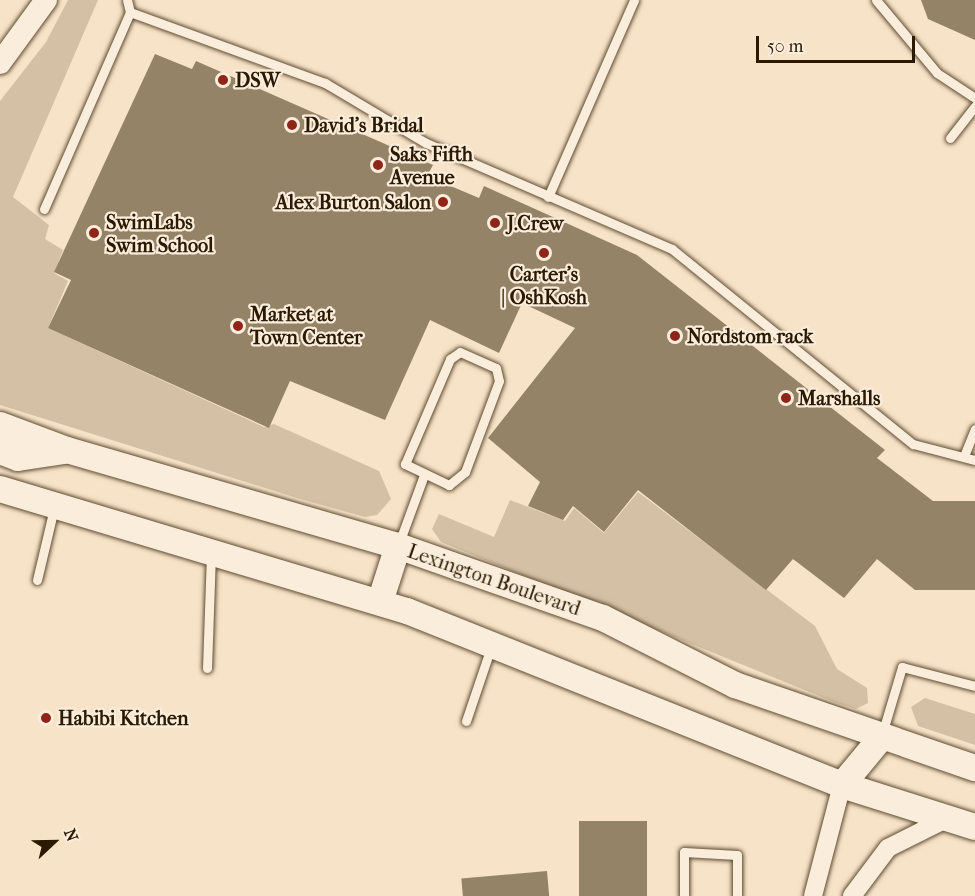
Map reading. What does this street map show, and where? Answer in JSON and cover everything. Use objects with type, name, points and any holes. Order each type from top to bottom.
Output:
[{"type":"main road","name":"Lexington Boulevard","points":[[0,425],[67,450],[398,546],[603,618],[735,685],[881,738],[975,768]]},
{"type":"main road","points":[[0,451],[18,458],[67,450]]},
{"type":"main road","points":[[0,489],[54,508],[380,602],[493,643],[842,785],[975,827]]},
{"type":"main road","points":[[380,602],[398,546]]},
{"type":"main road","points":[[842,785],[881,738]]},
{"type":"street","points":[[0,63],[46,0]]},
{"type":"street","points":[[813,896],[842,785]]},
{"type":"street","points":[[852,896],[888,848],[946,819]]},
{"type":"lane","points":[[44,209],[130,12],[127,0]]},
{"type":"lane","points":[[548,197],[634,0]]},
{"type":"lane","points":[[876,0],[938,73],[975,98]]},
{"type":"lane","points":[[130,12],[325,83],[426,143],[672,249],[913,444],[975,460]]},
{"type":"lane","points":[[950,138],[975,106]]},
{"type":"lane","points":[[460,351],[496,368],[499,381],[465,472],[449,485],[424,475],[405,464],[407,455],[450,359],[460,351]]},
{"type":"lane","points":[[964,456],[975,429]]},
{"type":"lane","points":[[398,546],[424,475]]},
{"type":"lane","points":[[37,580],[54,508]]},
{"type":"lane","points":[[207,668],[212,554]]},
{"type":"lane","points":[[466,721],[493,643]]},
{"type":"lane","points":[[881,738],[902,668],[975,686]]},
{"type":"lane","points":[[684,896],[684,852],[737,855],[737,896]]},
{"type":"shaded area","points":[[68,0],[98,0],[13,197],[49,225],[45,239],[63,250],[54,273],[68,281],[48,328],[264,427],[274,424],[379,471],[391,499],[377,515],[365,517],[300,499],[0,405],[0,101],[46,42]]},
{"type":"shaded area","points":[[638,492],[815,626],[837,669],[867,688],[868,703],[856,709],[834,702],[441,542],[432,529],[439,514],[494,537],[510,500],[565,521],[574,508],[604,533]]},
{"type":"shaded area","points":[[925,698],[975,714],[975,745],[918,726],[911,707]]},
{"type":"building","points":[[921,0],[975,0],[975,40],[928,19]]},
{"type":"building","name":"Market at Town Center","points":[[155,54],[192,69],[196,61],[433,165],[427,176],[479,198],[484,186],[637,255],[885,450],[877,458],[933,501],[975,501],[975,590],[915,590],[877,559],[844,598],[793,559],[766,590],[638,490],[604,532],[573,506],[563,520],[528,506],[540,482],[488,438],[575,328],[522,303],[499,353],[430,320],[385,420],[290,381],[269,428],[48,328],[71,280],[54,272]]},
{"type":"building","points":[[579,821],[647,821],[647,896],[579,896]]},
{"type":"building","points":[[547,871],[549,896],[463,896],[461,878]]},
{"type":"place","name":"DSW","points":[[223,80]]},
{"type":"place","name":"David's Bridal","points":[[292,125]]},
{"type":"place","name":"Saks Fifth Avenue","points":[[378,165]]},
{"type":"place","name":"Alex Burton Salon","points":[[443,202]]},
{"type":"place","name":"J.Crew","points":[[495,223]]},
{"type":"place","name":"SwimLabs Swim School","points":[[94,233]]},
{"type":"place","name":"Carter's | OshKosh","points":[[544,253]]},
{"type":"place","name":"Market at Town Center","points":[[238,326]]},
{"type":"place","name":"Nordstom rack","points":[[675,336]]},
{"type":"place","name":"Marshalls","points":[[786,398]]},
{"type":"place","name":"Habibi Kitchen","points":[[46,718]]}]
